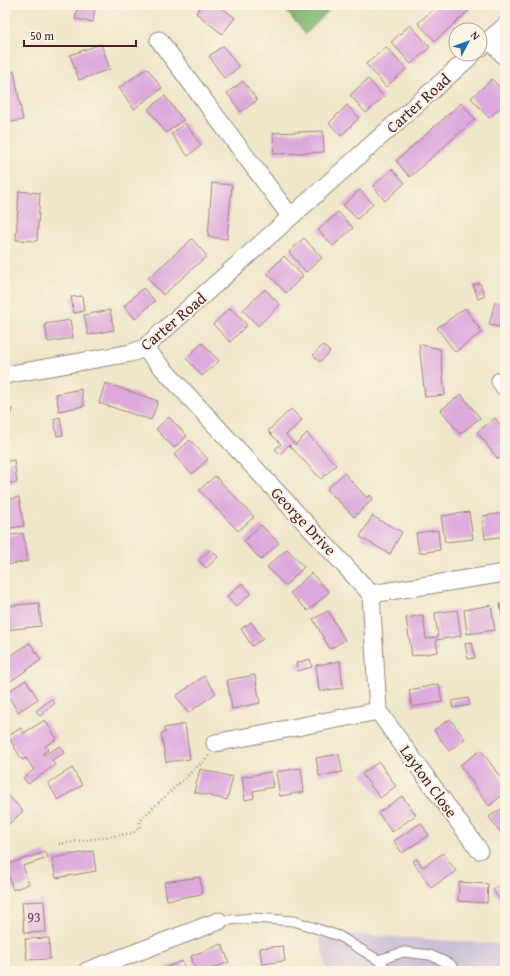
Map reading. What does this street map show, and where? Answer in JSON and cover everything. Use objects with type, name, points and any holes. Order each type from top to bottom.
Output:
[{"type":"street","points":[[488,41],[505,26]]},
{"type":"street","points":[[159,40],[291,217]]},
{"type":"street","points":[[488,46],[505,57]]},
{"type":"street","name":"Carter Road","points":[[5,375],[131,353],[144,348],[465,62]]},
{"type":"street","name":"George Drive","points":[[144,348],[371,594]]},
{"type":"street","points":[[215,743],[378,711],[371,594],[505,573]]},
{"type":"street","name":"Layton Close","points":[[378,711],[479,850]]},
{"type":"street","points":[[87,971],[219,922]]},
{"type":"lane","points":[[219,922],[254,918],[294,921],[339,936],[378,960],[388,971]]},
{"type":"lane","points":[[378,960],[404,952],[430,955],[450,964],[456,971]]},
{"type":"path","points":[[59,844],[133,833],[138,830],[140,827],[140,822],[145,815],[216,749],[215,743]]},
{"type":"shaded area","points":[[318,932],[501,944],[505,955],[505,971],[327,971]]},
{"type":"green space","points":[[281,5],[334,5],[306,34]]},
{"type":"building","points":[[78,5],[95,5],[93,22],[75,19]]},
{"type":"building","points":[[202,5],[219,5],[235,18],[222,34],[196,13]]},
{"type":"building","points":[[438,5],[475,5],[456,22],[448,22],[448,29],[435,41],[418,23]]},
{"type":"building","points":[[410,25],[430,47],[411,64],[391,42]]},
{"type":"building","points":[[101,44],[110,69],[79,80],[70,55]]},
{"type":"building","points":[[223,46],[239,67],[224,78],[209,56]]},
{"type":"building","points":[[386,47],[406,69],[386,87],[366,64]]},
{"type":"building","points":[[147,68],[162,88],[134,109],[119,88]]},
{"type":"building","points":[[14,71],[23,120],[5,123],[5,73]]},
{"type":"building","points":[[368,79],[384,97],[366,113],[350,95]]},
{"type":"building","points":[[492,79],[505,93],[505,103],[489,118],[471,98]]},
{"type":"building","points":[[243,81],[257,100],[241,112],[227,93]]},
{"type":"building","points":[[165,96],[183,120],[166,133],[148,109]]},
{"type":"building","points":[[461,103],[475,119],[410,177],[396,161]]},
{"type":"building","points":[[347,105],[359,118],[341,136],[329,123]]},
{"type":"building","points":[[185,123],[201,145],[188,156],[171,134]]},
{"type":"building","points":[[323,131],[324,152],[274,154],[273,133]]},
{"type":"building","points":[[392,169],[405,183],[385,201],[373,186]]},
{"type":"building","points":[[212,183],[232,185],[227,239],[208,237]]},
{"type":"building","points":[[360,190],[373,204],[357,219],[343,205]]},
{"type":"building","points":[[19,191],[40,193],[37,241],[16,240]]},
{"type":"building","points":[[338,212],[353,228],[333,246],[318,230]]},
{"type":"building","points":[[304,238],[322,258],[306,272],[289,252]]},
{"type":"building","points":[[192,239],[207,256],[163,295],[148,278]]},
{"type":"building","points":[[284,256],[303,276],[286,293],[267,273]]},
{"type":"building","points":[[480,283],[485,296],[478,299],[473,285]]},
{"type":"building","points":[[143,288],[155,301],[135,319],[124,306]]},
{"type":"building","points":[[265,289],[280,305],[258,326],[243,310]]},
{"type":"building","points":[[82,296],[84,311],[74,313],[71,297]]},
{"type":"building","points":[[495,302],[505,304],[505,328],[489,325]]},
{"type":"building","points":[[230,308],[247,325],[230,342],[213,324]]},
{"type":"building","points":[[465,308],[482,332],[455,352],[437,328]]},
{"type":"building","points":[[110,310],[114,330],[88,335],[84,315]]},
{"type":"building","points":[[70,320],[73,338],[48,342],[45,324]]},
{"type":"building","points":[[202,343],[219,361],[202,376],[186,358]]},
{"type":"building","points":[[419,344],[440,349],[445,395],[425,397]]},
{"type":"building","points":[[323,345],[330,352],[320,362],[313,355]]},
{"type":"building","points":[[105,383],[158,401],[151,420],[99,403]]},
{"type":"building","points":[[81,389],[84,406],[59,411],[56,394]]},
{"type":"building","points":[[461,394],[480,418],[460,434],[441,410]]},
{"type":"building","points":[[5,406],[12,409],[5,429]]},
{"type":"building","points":[[291,409],[302,420],[286,435],[295,445],[307,433],[336,465],[321,479],[289,445],[280,454],[275,449],[281,444],[268,431]]},
{"type":"building","points":[[60,417],[63,435],[57,436],[54,419]]},
{"type":"building","points":[[169,417],[187,436],[174,448],[156,429]]},
{"type":"building","points":[[495,418],[505,431],[505,454],[498,459],[477,432]]},
{"type":"building","points":[[190,440],[208,459],[192,474],[174,455]]},
{"type":"building","points":[[14,460],[17,482],[5,484],[5,462]]},
{"type":"building","points":[[344,473],[367,498],[370,495],[373,499],[354,517],[327,489]]},
{"type":"building","points":[[215,476],[254,517],[238,531],[199,490]]},
{"type":"building","points":[[19,497],[24,526],[5,529],[5,500]]},
{"type":"building","points":[[469,512],[473,539],[445,542],[441,516]]},
{"type":"building","points":[[504,513],[505,536],[485,539],[482,516]]},
{"type":"building","points":[[372,516],[402,532],[390,554],[360,537]]},
{"type":"building","points":[[261,525],[279,543],[261,560],[244,541]]},
{"type":"building","points":[[438,530],[440,550],[419,553],[416,533]]},
{"type":"building","points":[[23,533],[28,561],[6,565],[6,536]]},
{"type":"building","points":[[211,549],[218,557],[206,568],[199,560]]},
{"type":"building","points":[[287,549],[304,567],[285,586],[267,567]]},
{"type":"building","points":[[311,573],[329,592],[308,611],[290,593]]},
{"type":"building","points":[[242,583],[251,593],[236,607],[227,597]]},
{"type":"building","points":[[39,603],[41,626],[5,630],[5,606]]},
{"type":"building","points":[[500,604],[505,604],[505,625],[503,625]]},
{"type":"building","points":[[491,605],[495,630],[467,634],[464,610]]},
{"type":"building","points":[[457,610],[461,636],[436,640],[438,652],[412,656],[406,618],[423,615],[426,639],[438,637],[435,613]]},
{"type":"building","points":[[328,611],[345,640],[330,649],[313,619]]},
{"type":"building","points":[[251,622],[263,639],[252,646],[241,629]]},
{"type":"building","points":[[472,642],[475,658],[468,659],[465,643]]},
{"type":"building","points":[[30,643],[41,660],[11,681],[5,672],[5,659]]},
{"type":"building","points":[[310,659],[312,667],[298,671],[296,663]]},
{"type":"building","points":[[340,661],[343,688],[319,691],[316,665]]},
{"type":"building","points":[[255,675],[260,703],[232,709],[227,680]]},
{"type":"building","points":[[204,676],[216,693],[188,713],[176,696]]},
{"type":"building","points":[[26,680],[38,699],[18,712],[6,693]]},
{"type":"building","points":[[439,684],[442,702],[412,707],[409,690]]},
{"type":"building","points":[[468,698],[470,705],[453,708],[452,701]]},
{"type":"building","points":[[51,699],[55,703],[40,716],[36,711]]},
{"type":"building","points":[[450,719],[465,739],[449,751],[434,730]]},
{"type":"building","points":[[45,720],[57,739],[45,746],[48,750],[43,753],[44,755],[60,746],[65,753],[52,760],[55,765],[28,784],[23,778],[34,770],[26,758],[22,760],[8,736],[21,728],[24,733]]},
{"type":"building","points":[[185,724],[190,759],[166,762],[161,733],[165,733],[164,728]]},
{"type":"building","points":[[481,750],[505,784],[505,793],[489,806],[460,765]]},
{"type":"building","points":[[339,754],[342,772],[319,776],[316,758]]},
{"type":"building","points":[[379,762],[396,786],[380,798],[362,774]]},
{"type":"building","points":[[72,768],[82,785],[58,800],[48,783]]},
{"type":"building","points":[[301,768],[304,792],[280,796],[276,772]]},
{"type":"building","points":[[200,769],[233,777],[227,800],[194,792]]},
{"type":"building","points":[[271,772],[273,787],[253,791],[254,798],[245,800],[242,777]]},
{"type":"building","points":[[5,792],[23,811],[5,828]]},
{"type":"building","points":[[402,796],[416,815],[392,832],[378,813]]},
{"type":"building","points":[[504,807],[505,809],[505,837],[489,817]]},
{"type":"building","points":[[421,823],[429,835],[402,853],[394,841]]},
{"type":"building","points":[[93,851],[96,871],[56,878],[52,858]]},
{"type":"building","points":[[45,852],[48,858],[23,866],[29,884],[13,890],[5,865]]},
{"type":"building","points":[[443,853],[456,871],[431,888],[413,861],[417,859],[423,867]]},
{"type":"building","points":[[200,877],[202,894],[167,900],[164,882]]},
{"type":"building","points":[[459,882],[488,884],[487,903],[458,901]]},
{"type":"building","points":[[499,886],[505,894],[505,902],[503,904],[493,890]]},
{"type":"building","points":[[44,901],[46,932],[24,933],[22,902]]},
{"type":"building","points":[[49,938],[50,959],[27,960],[25,939]]},
{"type":"building","points":[[222,944],[229,962],[206,971],[196,971],[191,956]]},
{"type":"building","points":[[283,946],[285,961],[262,964],[260,948]]},
{"type":"building","points":[[182,961],[186,971],[157,971]]}]
